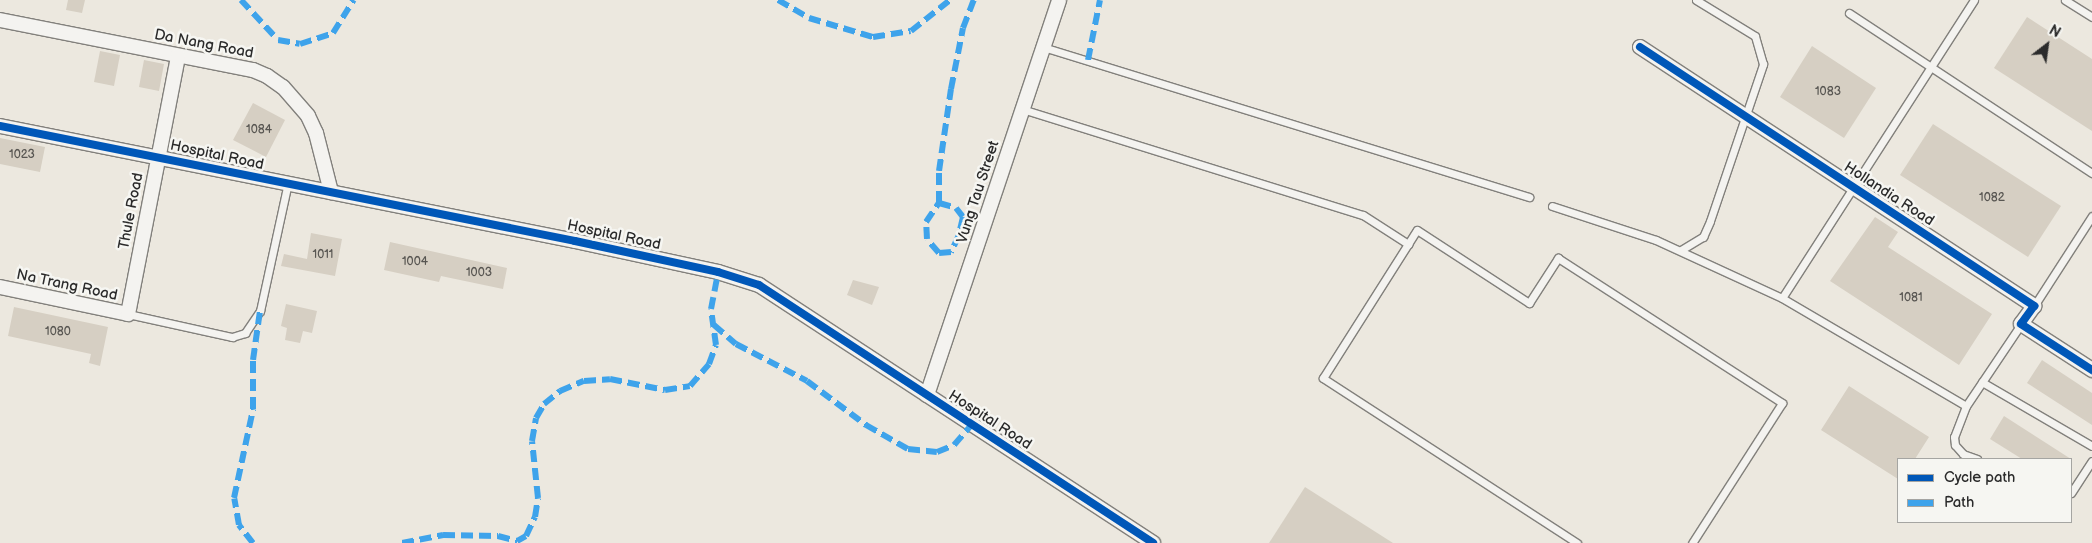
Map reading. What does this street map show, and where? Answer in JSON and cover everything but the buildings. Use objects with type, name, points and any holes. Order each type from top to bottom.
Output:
[{"type":"street","name":"Vung Tau Street","points":[[927,395],[1059,0]]},
{"type":"street","name":"Da Nang Road","points":[[0,20],[253,70],[283,87],[299,103],[316,133],[330,192]]},
{"type":"street","name":"Hollandia Road","points":[[1640,47],[2034,306]]},
{"type":"street","name":"Thule Road","points":[[128,314],[178,56]]},
{"type":"street","name":"Hospital Road","points":[[0,126],[158,156],[692,266],[759,285],[1153,543]]},
{"type":"street","name":"Na Trang Road","points":[[0,287],[128,314]]},
{"type":"street","points":[[2034,306],[2021,324],[2092,370]]},
{"type":"lane","points":[[1681,250],[1702,237],[1746,117],[1763,64],[1761,49],[1755,36],[1746,28],[1696,0]]},
{"type":"lane","points":[[1782,298],[1974,0]]},
{"type":"lane","points":[[2065,0],[2092,17]]},
{"type":"lane","points":[[1850,13],[2092,173]]},
{"type":"lane","points":[[1043,46],[1529,197]]},
{"type":"lane","points":[[1022,109],[1363,215],[1408,244]]},
{"type":"lane","points":[[128,314],[232,337],[246,333],[260,312],[288,183]]},
{"type":"lane","points":[[1552,206],[1681,250],[1782,298],[1966,406]]},
{"type":"lane","points":[[2034,306],[2092,216]]},
{"type":"lane","points":[[1577,543],[1323,378],[1417,230],[1529,303],[1558,258],[1782,403],[1692,543]]},
{"type":"lane","points":[[1974,458],[1963,454],[1955,445],[1954,437],[1966,406],[2021,324]]},
{"type":"lane","points":[[1982,382],[2092,446]]},
{"type":"lane","points":[[2072,491],[2092,461]]},
{"type":"marked path","points":[[241,0],[278,40],[300,44],[333,33],[354,0]]},
{"type":"marked path","points":[[778,0],[809,18],[873,37],[911,31],[950,0]]},
{"type":"marked path","points":[[939,203],[956,208],[963,217],[959,235],[951,252],[939,253],[927,239],[926,222],[939,203],[939,171],[951,89],[963,28],[974,0]]},
{"type":"marked path","points":[[1088,60],[1100,0]]},
{"type":"marked path","points":[[402,543],[443,535],[498,536],[517,541],[526,536],[535,517],[538,498],[532,441],[536,418],[544,404],[560,391],[584,381],[610,379],[665,390],[690,386],[709,364],[716,345],[711,309],[718,272]]},
{"type":"marked path","points":[[253,543],[239,525],[234,498],[253,409],[253,360],[260,311]]},
{"type":"marked path","points":[[714,325],[736,344],[807,381],[866,425],[908,449],[937,452],[954,445],[972,424]]},
{"type":"cycle path","points":[[1640,47],[2034,306],[2021,324],[2092,370]]},
{"type":"cycle path","points":[[0,126],[575,241],[718,272],[759,285],[1153,543]]}]
